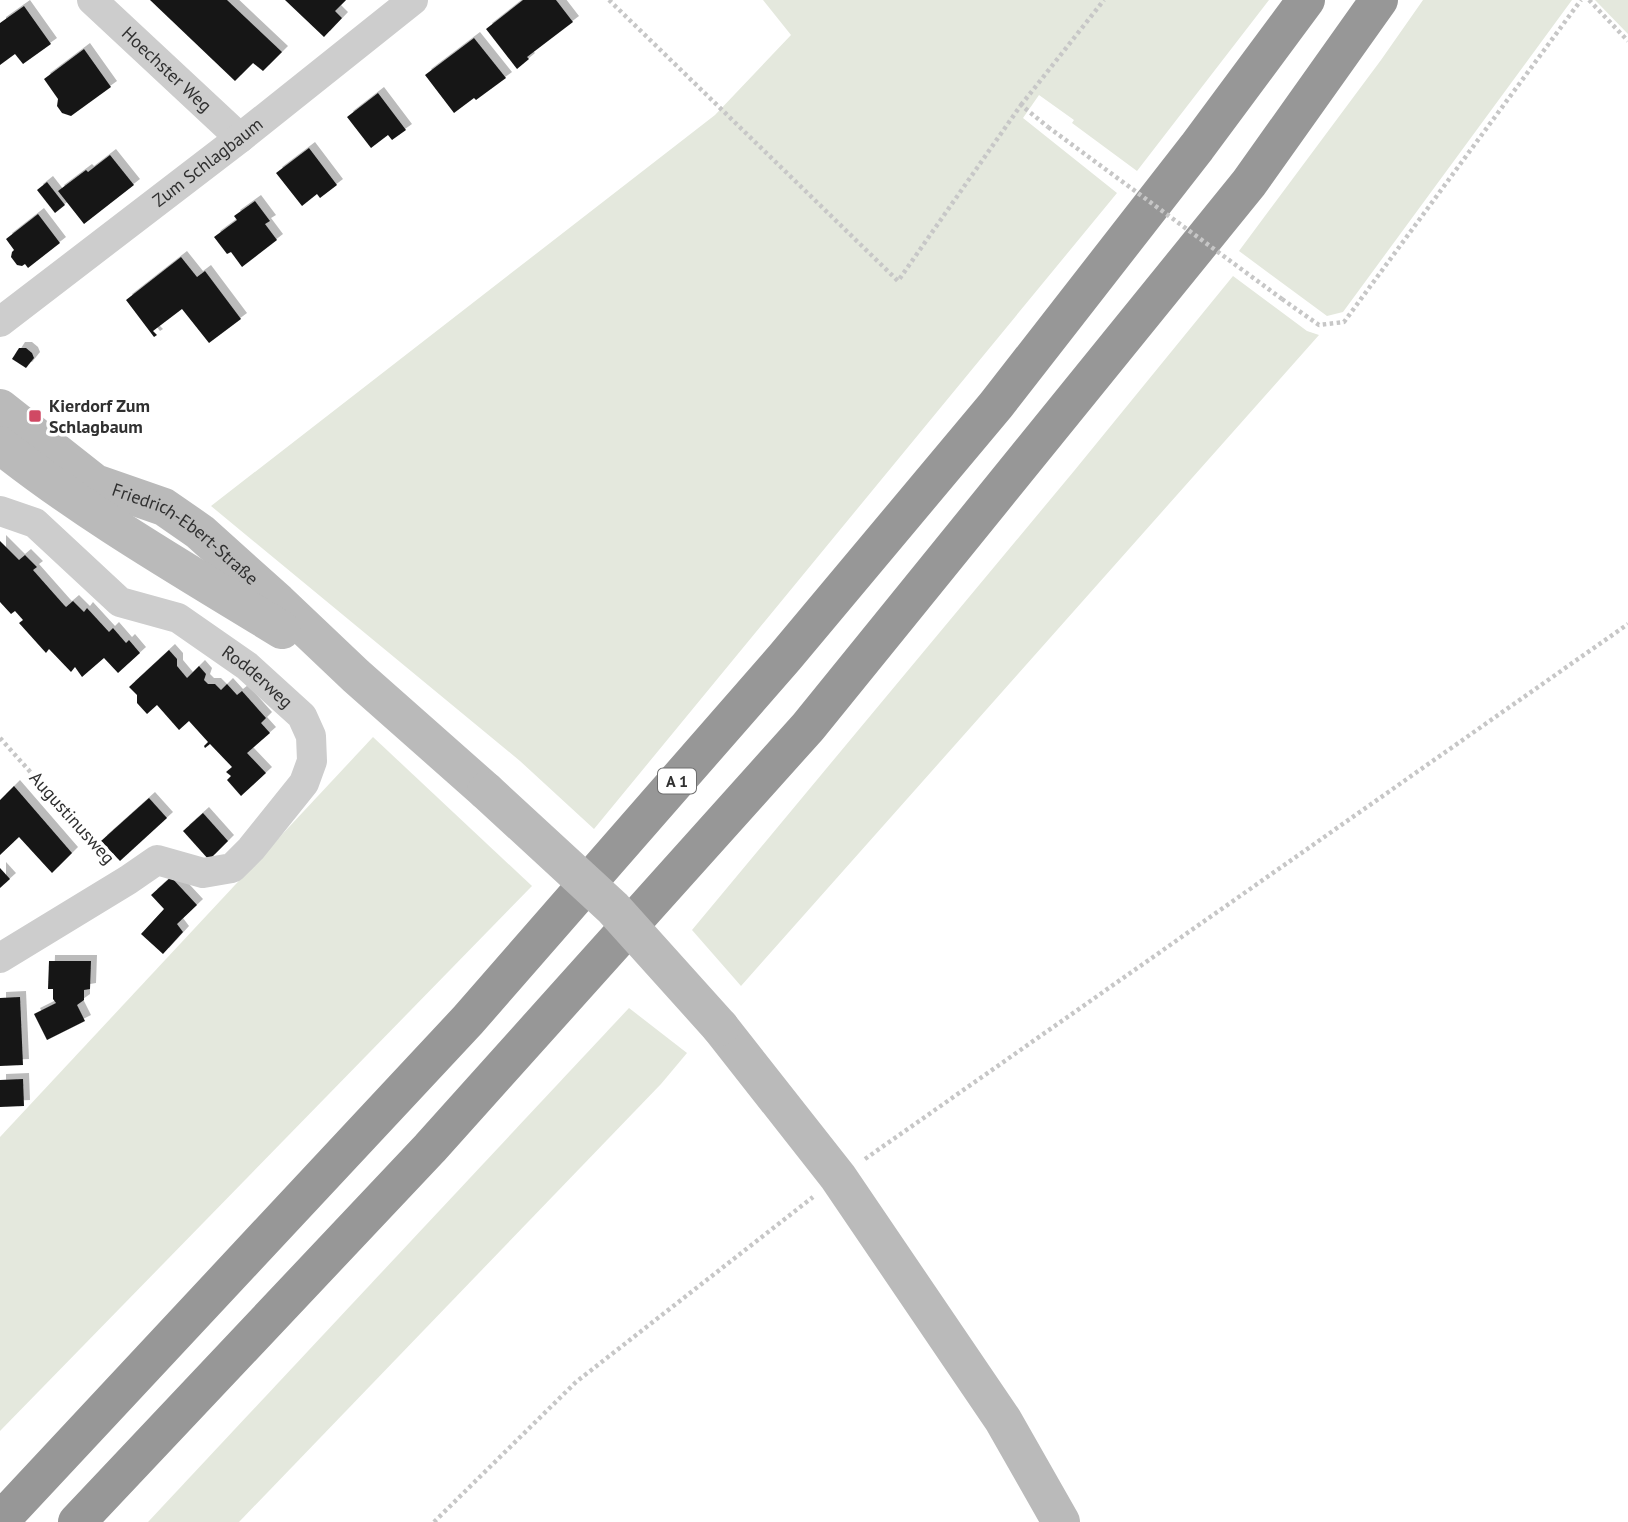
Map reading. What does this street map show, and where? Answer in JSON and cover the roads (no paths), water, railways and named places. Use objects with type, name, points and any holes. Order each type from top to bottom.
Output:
[{"type":"highway","name":"A 1","points":[[0,1521],[468,1020],[785,657],[996,405],[1197,147],[1306,0]]},
{"type":"highway","points":[[77,1522],[430,1148],[808,727],[1249,183],[1379,0]]},
{"type":"main road","name":"Friedrich-Ebert-Straße","points":[[0,408],[95,483],[164,507],[200,532],[613,908],[720,1027],[838,1177],[1003,1420],[1060,1522]]},
{"type":"main road","name":"Friedrich-Ebert-Straße","points":[[0,445],[37,475],[140,544],[356,676]]},
{"type":"street","name":"Hoechster Weg","points":[[92,0],[240,138]]},
{"type":"street","name":"Zum Schlagbaum","points":[[0,322],[240,138],[413,0]]},
{"type":"street","name":"Rodderweg","points":[[0,511],[35,523],[120,602],[178,618],[247,666],[302,716],[311,736],[312,761],[304,783],[251,849],[232,868],[203,873],[157,860],[128,880]]},
{"type":"street","name":"Augustinusweg","points":[[0,958],[128,880]]},
{"type":"place","name":"Kierdorf Zum Schlagbaum","points":[[35,416]]}]
